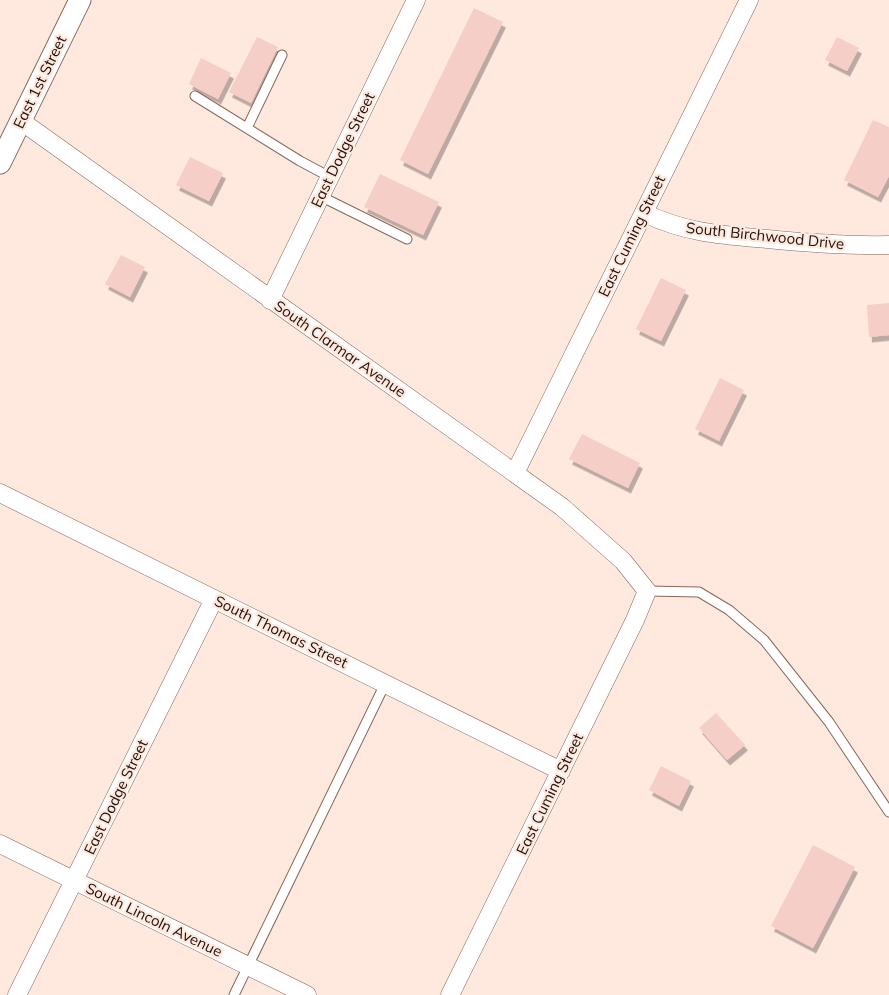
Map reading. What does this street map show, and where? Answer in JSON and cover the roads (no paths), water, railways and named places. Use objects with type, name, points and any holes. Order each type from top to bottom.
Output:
[{"type":"street","name":"East 1st Street","points":[[3,149],[21,121],[80,0]]},
{"type":"street","name":"East Dodge Street","points":[[270,300],[416,0]]},
{"type":"street","name":"East Cuming Street","points":[[515,472],[750,0]]},
{"type":"street","name":"South Clarmar Avenue","points":[[21,121],[562,507],[595,535],[629,568],[647,591]]},
{"type":"street","name":"South Birchwood Drive","points":[[644,213],[679,227],[715,234],[826,245],[889,245]]},
{"type":"street","name":"South Thomas Street","points":[[0,494],[561,771]]},
{"type":"street","name":"East Cuming Street","points":[[450,995],[640,611],[647,591]]},
{"type":"street","name":"East Dodge Street","points":[[17,995],[214,599]]},
{"type":"street","name":"South Lincoln Avenue","points":[[0,844],[308,995]]},
{"type":"lane","points":[[247,128],[282,55]]},
{"type":"lane","points":[[195,96],[300,161],[330,177]]},
{"type":"lane","points":[[320,196],[407,238]]},
{"type":"lane","points":[[647,591],[699,592],[729,610],[764,640],[829,722],[889,812]]},
{"type":"lane","points":[[234,995],[385,684]]}]
